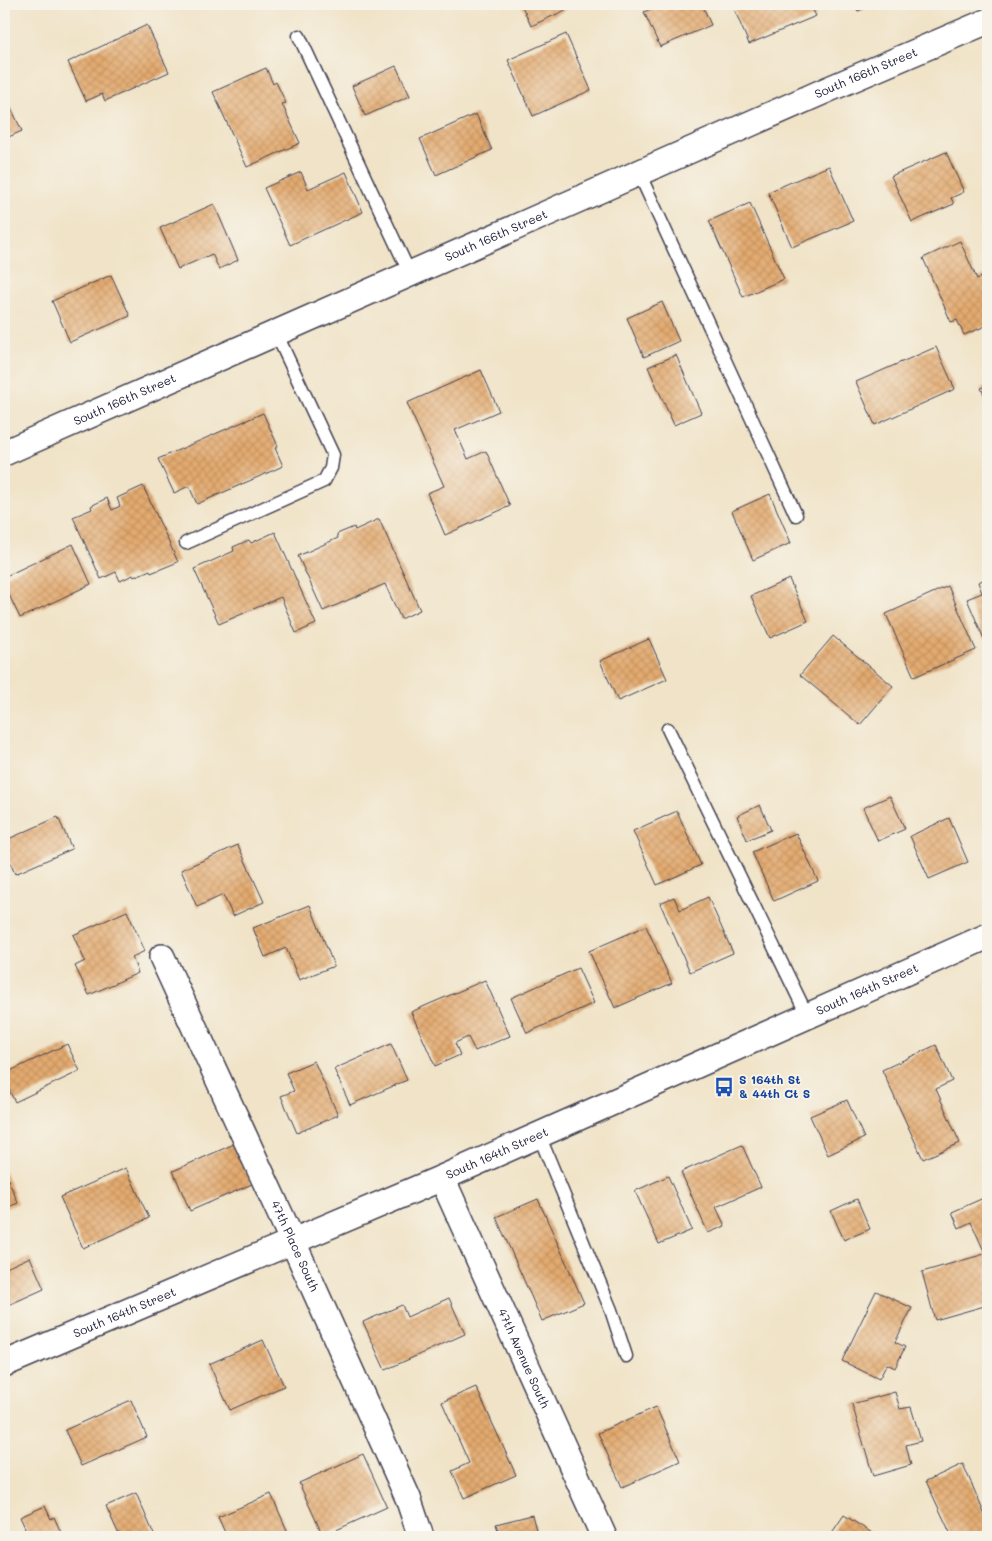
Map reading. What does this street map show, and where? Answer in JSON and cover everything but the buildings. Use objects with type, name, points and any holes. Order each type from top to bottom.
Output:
[{"type":"street","name":"South 166th Street","points":[[4,453],[829,89],[988,21]]},
{"type":"street","name":"South 164th Street","points":[[4,1364],[442,1178],[988,936]]},
{"type":"street","name":"47th Place South","points":[[162,957],[408,1498],[421,1537]]},
{"type":"street","name":"47th Avenue South","points":[[442,1178],[604,1537]]},
{"type":"lane","points":[[299,36],[410,274]]},
{"type":"lane","points":[[638,173],[796,515]]},
{"type":"lane","points":[[186,543],[324,481],[331,468],[333,454],[276,332]]},
{"type":"lane","points":[[668,729],[807,1016]]},
{"type":"lane","points":[[539,1135],[611,1310],[626,1356]]},
{"type":"place","name":"S 164th St & 44th Ct S","points":[[724,1087]]}]
